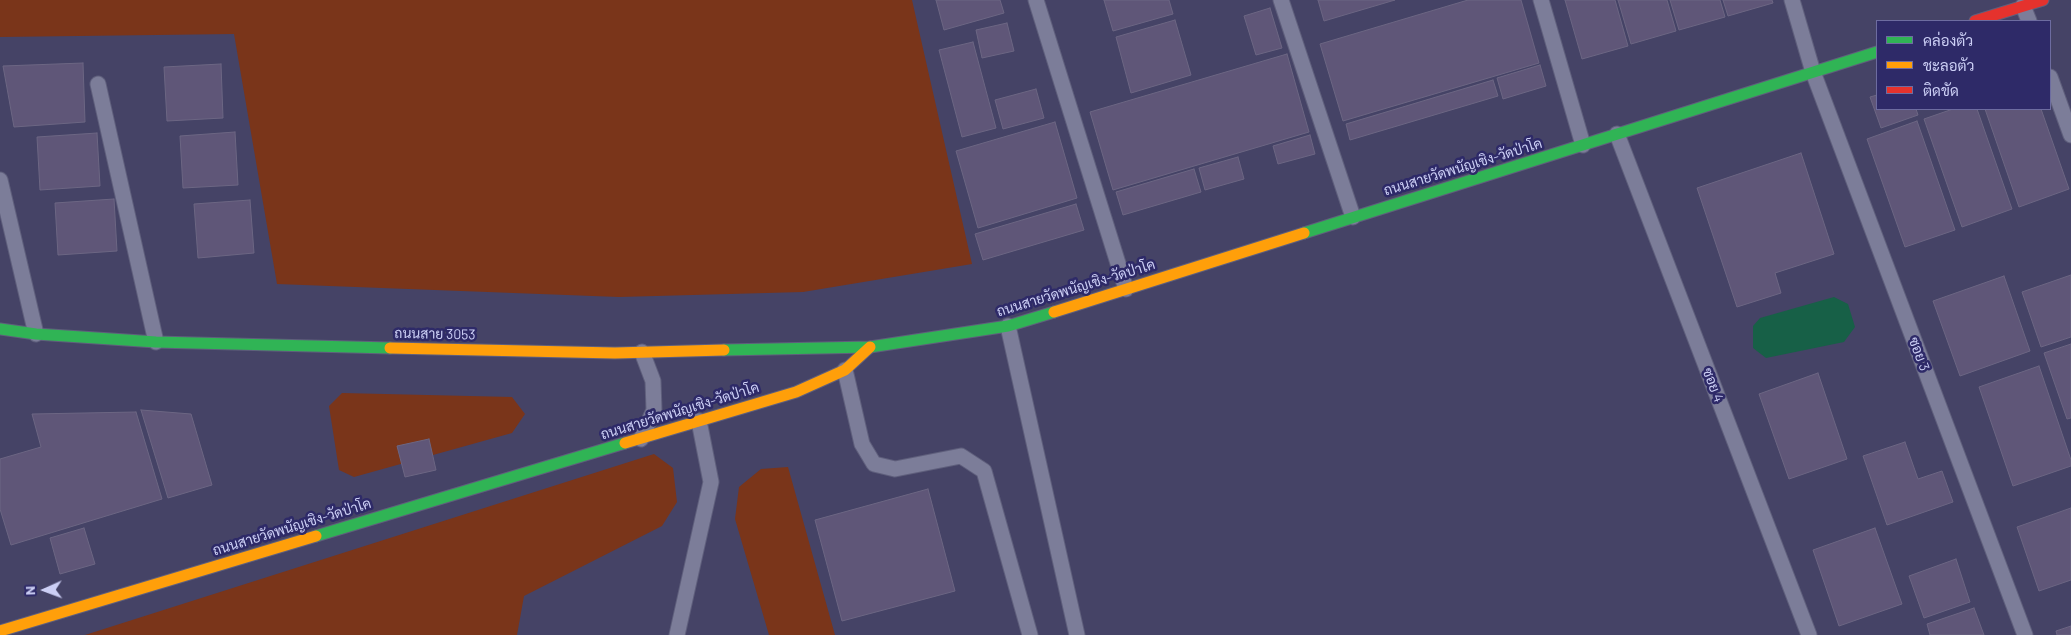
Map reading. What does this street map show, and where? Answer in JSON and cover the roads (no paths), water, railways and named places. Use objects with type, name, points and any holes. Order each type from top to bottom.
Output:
[{"type":"main road","points":[[1978,20],[2043,0]]},
{"type":"main road","name":"ถนนสายวัดพนัญเชิง-วัดป่าโค","points":[[0,632],[796,392],[844,370],[870,347],[1008,326],[1876,52]]},
{"type":"main road","name":"ถนนสาย 3053","points":[[0,329],[36,334],[156,342],[595,353],[870,347]]},
{"type":"street","points":[[1036,0],[1126,288]]},
{"type":"street","points":[[1281,0],[1353,217]]},
{"type":"street","points":[[1542,0],[1583,145]]},
{"type":"street","name":"ซอย 3","points":[[1792,0],[1813,72],[2024,635]]},
{"type":"street","points":[[2023,6],[2029,20]]},
{"type":"street","points":[[2051,81],[2071,135]]},
{"type":"street","points":[[98,84],[156,342]]},
{"type":"street","name":"ซอย 4","points":[[1617,134],[1810,635]]},
{"type":"street","points":[[0,180],[36,334]]},
{"type":"street","points":[[1008,326],[1077,635]]},
{"type":"street","points":[[640,438],[654,410],[653,381],[642,352]]},
{"type":"street","points":[[844,370],[862,444],[874,464],[895,469],[961,456],[984,470],[1030,635]]},
{"type":"street","points":[[677,635],[711,482],[699,421]]}]
